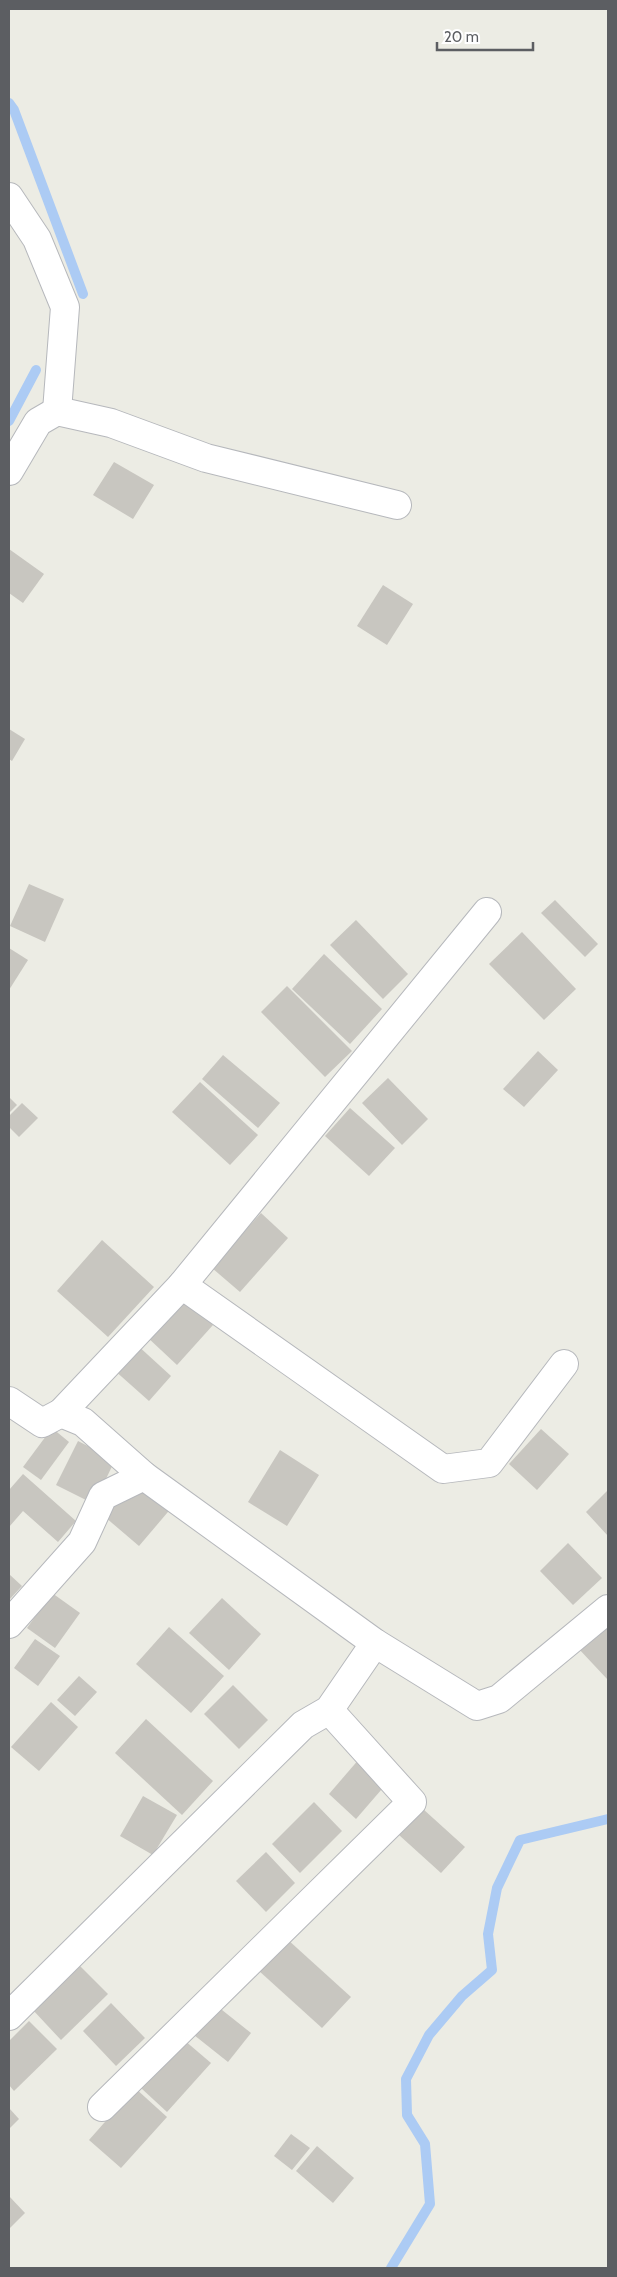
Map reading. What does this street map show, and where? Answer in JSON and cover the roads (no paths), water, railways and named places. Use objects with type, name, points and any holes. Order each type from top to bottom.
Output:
[{"type":"street","points":[[9,197],[37,239],[65,307],[56,410]]},
{"type":"street","points":[[9,471],[38,422],[56,410],[111,423],[206,458],[397,505]]},
{"type":"street","points":[[9,1401],[42,1422],[61,1413],[182,1285],[487,912]]},
{"type":"street","points":[[182,1285],[443,1469],[489,1463],[564,1364]]},
{"type":"street","points":[[61,1413],[83,1422],[144,1476],[375,1643],[478,1706],[499,1699],[608,1609]]},
{"type":"street","points":[[9,1624],[82,1542],[103,1496],[144,1476]]},
{"type":"street","points":[[9,2016],[303,1725],[329,1710],[375,1643]]},
{"type":"street","points":[[102,2108],[412,1802],[329,1710]]},
{"type":"waterway","points":[[9,103],[14,110],[83,294]]},
{"type":"waterway","points":[[9,421],[36,370]]},
{"type":"waterway","points":[[391,2268],[430,2204],[425,2144],[407,2115],[406,2079],[429,2035],[462,1996],[492,1970],[488,1934],[497,1888],[520,1840],[608,1819]]}]
